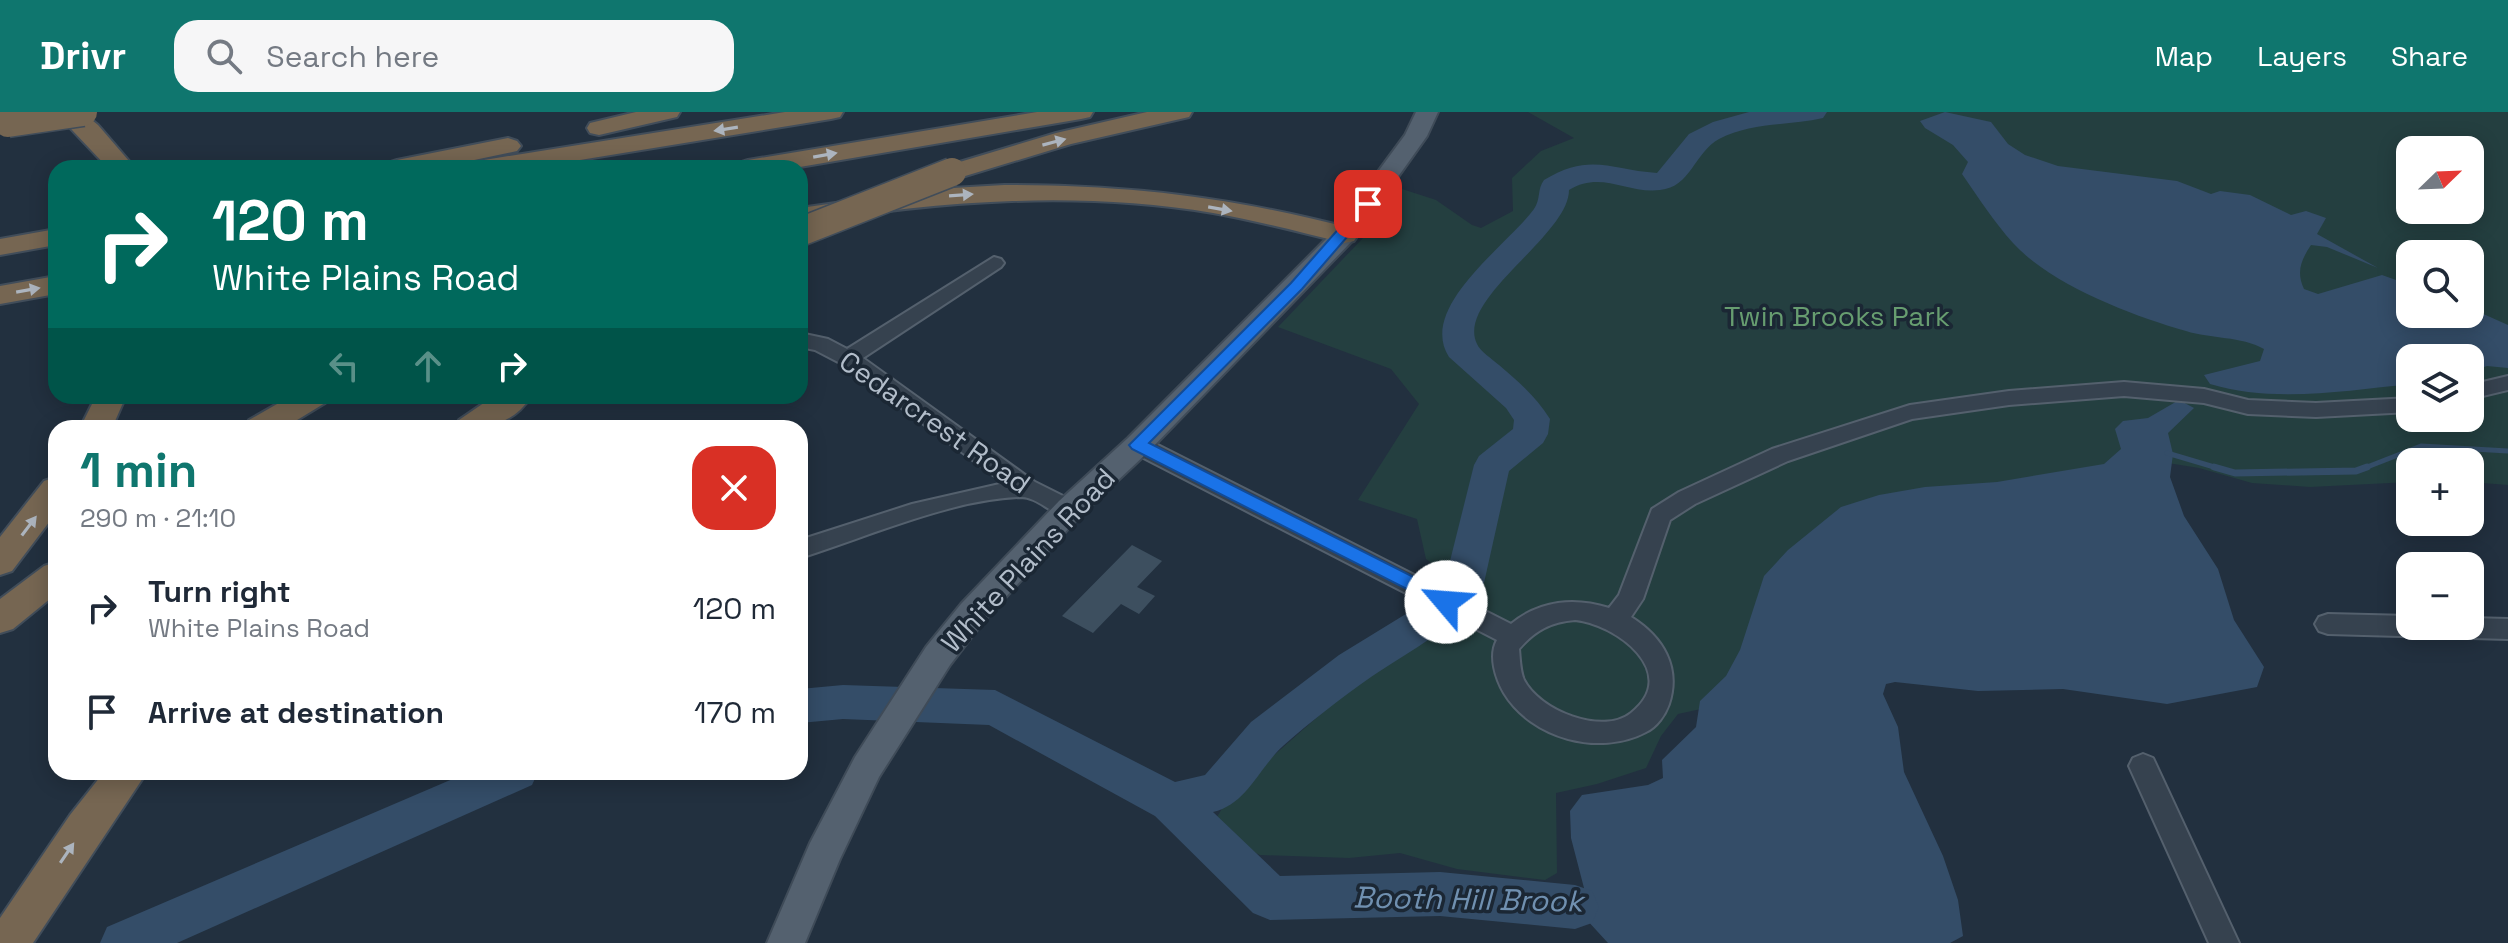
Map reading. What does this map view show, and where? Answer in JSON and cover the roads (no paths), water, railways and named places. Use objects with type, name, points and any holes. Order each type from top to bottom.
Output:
[{"type":"highway","points":[[67,112],[89,130],[115,160]]},
{"type":"highway","points":[[4,124],[83,112]]},
{"type":"highway","points":[[436,160],[668,112]]},
{"type":"highway","points":[[534,160],[831,112]]},
{"type":"highway","points":[[796,160],[1081,112]]},
{"type":"highway","points":[[808,229],[952,172],[1065,138],[1180,112]]},
{"type":"highway","points":[[808,215],[943,196],[1076,193],[1191,204],[1344,235]]},
{"type":"highway","points":[[0,247],[48,238]]},
{"type":"highway","points":[[0,295],[48,286]]},
{"type":"highway","points":[[274,420],[300,404]]},
{"type":"highway","points":[[482,420],[504,404]]},
{"type":"highway","points":[[0,562],[48,499]]},
{"type":"highway","points":[[0,619],[48,581]]},
{"type":"highway","points":[[16,930],[84,828],[121,780]]},
{"type":"main road","name":"White Plains Road","points":[[786,943],[823,855],[867,767],[938,656],[972,613],[1069,509],[1138,445],[1344,235],[1416,136],[1427,112]]},
{"type":"street","points":[[848,358],[994,263]]},
{"type":"street","name":"Cedarcrest Road","points":[[808,342],[821,344],[848,358],[1027,488],[1069,509]]},
{"type":"street","points":[[2484,389],[2508,383]]},
{"type":"street","points":[[1615,619],[1630,599],[1660,515],[1687,498],[1780,455],[1910,412],[2089,390],[2156,390],[2204,396],[2248,407],[2316,410],[2396,406]]},
{"type":"street","points":[[1138,445],[1513,637]]},
{"type":"street","points":[[808,546],[940,505],[992,492],[1027,488]]},
{"type":"street","points":[[1592,611],[1615,619],[1639,636],[1655,654],[1662,676],[1660,696],[1649,715],[1629,727],[1604,733],[1576,731],[1549,721],[1527,705],[1512,685],[1506,647],[1513,637],[1535,618],[1554,612],[1592,611]]},
{"type":"street","points":[[2328,624],[2508,629]]},
{"type":"street","points":[[2143,766],[2224,943]]},
{"type":"water","points":[[1945,112],[1991,122],[2008,144],[2025,155],[2058,166],[2177,181],[2211,194],[2220,191],[2250,195],[2291,215],[2306,211],[2326,218],[2317,234],[2378,268],[2327,247],[2311,245],[2301,266],[2300,277],[2304,289],[2318,294],[2382,275],[2396,280],[2396,328],[2484,328],[2484,314],[2508,325],[2508,368],[2484,367],[2484,344],[2396,344],[2396,385],[2284,394],[2234,390],[2210,384],[2204,375],[2260,361],[2264,349],[2142,317],[2094,297],[2049,272],[2029,258],[1999,227],[1962,174],[1968,162],[1953,145],[1925,128],[1920,121]]},
{"type":"water","points":[[2179,400],[2194,408],[2168,433],[2173,454],[2170,477],[2184,516],[2218,569],[2234,620],[2264,667],[2257,687],[2167,704],[2063,689],[1978,691],[1895,682],[1886,684],[1883,694],[1898,727],[1904,772],[1943,856],[1958,900],[1963,936],[1950,943],[1608,943],[1575,907],[1584,888],[1571,838],[1570,811],[1582,795],[1648,785],[1663,778],[1662,760],[1696,727],[1700,701],[1726,676],[1740,650],[1764,576],[1788,550],[1841,507],[1879,495],[1925,487],[1997,482],[2104,464],[2121,449],[2115,429],[2123,421],[2148,418]]},
{"type":"waterway","points":[[1171,802],[1218,792],[1266,735],[1354,667],[1428,620],[1464,583],[1492,465],[1530,434],[1532,419],[1518,400],[1461,349],[1457,329],[1469,300],[1549,210],[1554,198],[1554,186],[1573,176],[1591,172],[1662,181],[1673,174],[1699,140],[1723,127],[1753,119],[1813,112]]},
{"type":"waterway","name":"Booth Hill Brook","points":[[2362,469],[2421,446],[2508,451]]},
{"type":"waterway","name":"Booth Hill Brook","points":[[2167,453],[2221,469]]},
{"type":"waterway","name":"Booth Hill Brook","points":[[2214,467],[2221,469]]},
{"type":"waterway","name":"Booth Hill Brook","points":[[2221,469],[2235,473],[2356,471],[2367,467]]},
{"type":"waterway","points":[[808,705],[843,702],[995,708],[1171,802]]},
{"type":"waterway","points":[[124,943],[498,780]]},
{"type":"waterway","name":"Booth Hill Brook","points":[[1171,802],[1270,898],[1440,894],[1575,907]]},
{"type":"park label","name":"Twin Brooks Park","points":[[1837,316]]}]
